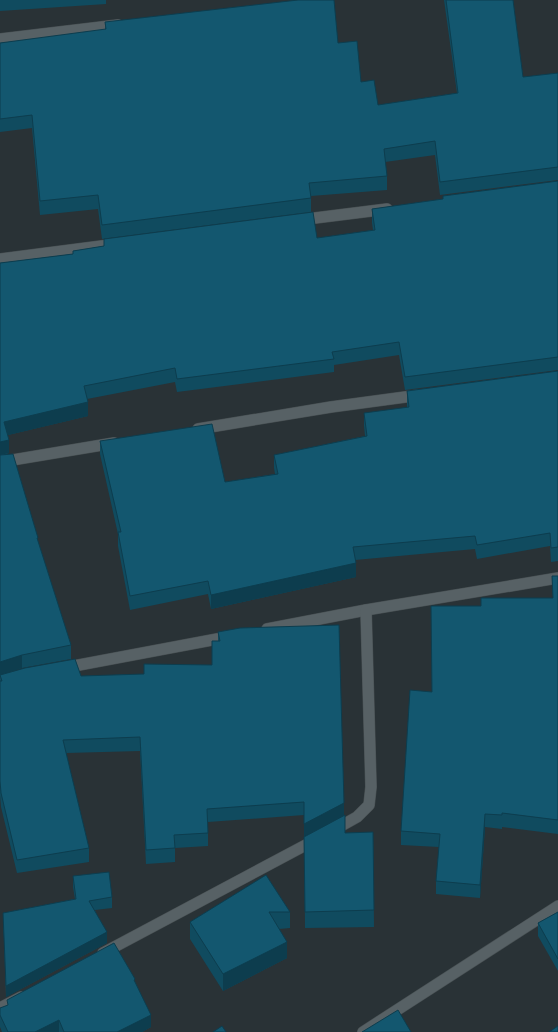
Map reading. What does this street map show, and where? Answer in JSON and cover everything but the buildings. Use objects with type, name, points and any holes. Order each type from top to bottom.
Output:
[{"type":"street","points":[[0,39],[132,23]]},
{"type":"street","points":[[291,221],[401,207]]},
{"type":"street","points":[[0,259],[125,242]]},
{"type":"street","points":[[185,431],[332,407],[433,393]]},
{"type":"street","points":[[0,462],[123,442]]},
{"type":"street","points":[[257,631],[366,610],[558,578]]},
{"type":"street","points":[[91,959],[357,817],[369,805],[371,787],[366,610]]},
{"type":"street","points":[[54,670],[242,634]]},
{"type":"street","points":[[363,1032],[558,906]]},
{"type":"street","points":[[0,1008],[28,993]]}]
